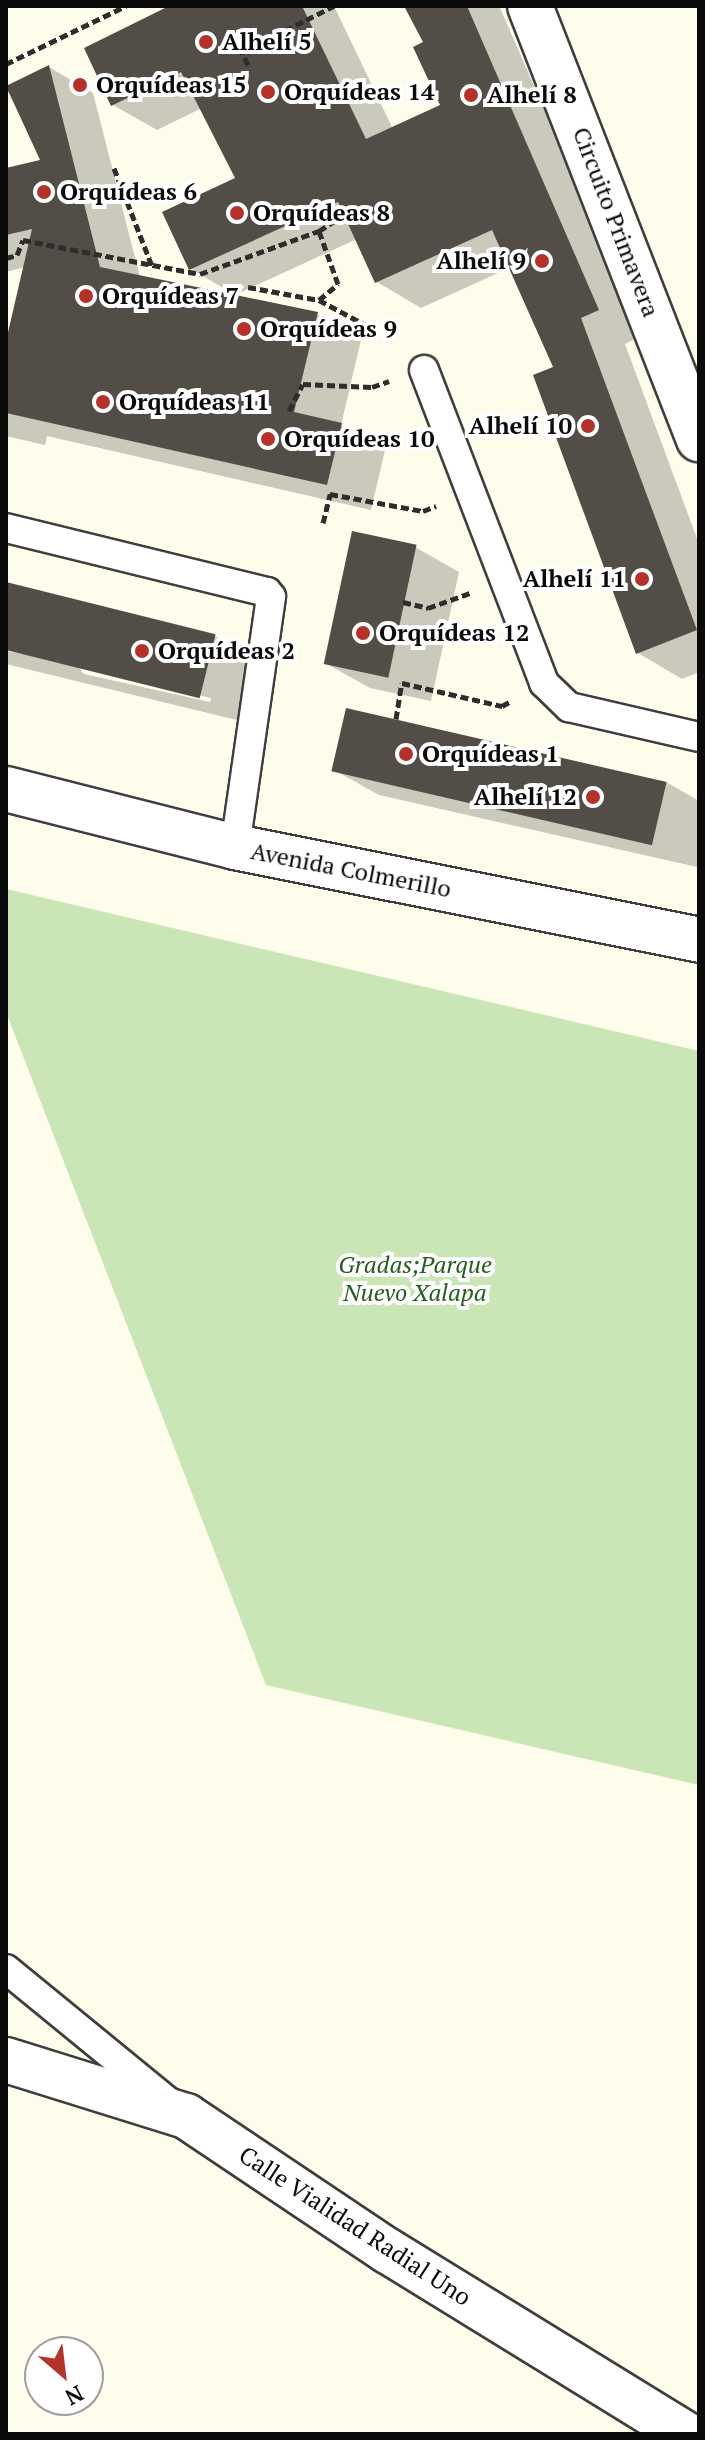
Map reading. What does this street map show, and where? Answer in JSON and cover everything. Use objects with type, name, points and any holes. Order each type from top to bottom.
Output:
[{"type":"street","name":"Circuito Primavera","points":[[530,6],[699,439]]},
{"type":"street","name":"Avenida Colmerillo","points":[[6,789],[235,847],[699,940]]},
{"type":"street","name":"Calle Vialidad Radial Uno","points":[[6,2060],[186,2116],[388,2251],[685,2434]]},
{"type":"lane","points":[[424,370],[544,683],[569,707],[699,737]]},
{"type":"lane","points":[[6,528],[267,592],[271,597],[235,847]]},
{"type":"lane","points":[[6,1969],[186,2116]]},
{"type":"path","points":[[6,64],[126,6]]},
{"type":"path","points":[[248,65],[242,52],[334,6]]},
{"type":"path","points":[[114,168],[153,266]]},
{"type":"path","points":[[6,258],[17,255],[23,240],[200,274],[319,231],[339,218]]},
{"type":"path","points":[[319,231],[338,284],[319,300]]},
{"type":"path","points":[[248,287],[319,300],[375,330]]},
{"type":"path","points":[[289,411],[303,384],[372,387],[424,370]]},
{"type":"path","points":[[323,523],[330,494],[423,511],[471,493]]},
{"type":"path","points":[[403,602],[428,608],[504,579]]},
{"type":"path","points":[[396,719],[402,683],[502,706],[544,683]]},
{"type":"green space","name":"Gradas;Parque Nuevo Xalapa","points":[[6,889],[699,1051],[699,1785],[266,1685],[6,1012]]},
{"type":"building","points":[[169,6],[302,6],[366,139],[440,105],[413,47],[423,42],[404,6],[467,6],[599,310],[581,318],[697,630],[636,654],[533,375],[553,367],[492,230],[375,283],[338,202],[189,270],[162,212],[235,178],[181,72],[111,106],[84,48]]},
{"type":"building","points":[[49,65],[100,267],[318,312],[294,412],[342,423],[327,485],[6,413],[6,341],[32,229],[6,235],[6,168],[40,160],[6,86]]},
{"type":"building","name":"Orquídeas 12","points":[[352,531],[417,545],[388,678],[324,664]]},
{"type":"building","name":"Orquídeas 2","points":[[6,582],[216,634],[200,698],[6,650]]},
{"type":"building","points":[[346,708],[667,782],[652,845],[331,771]]},
{"type":"place","name":"Alhelí 5","points":[[206,42]]},
{"type":"place","name":"Orquídeas 15","points":[[80,85]]},
{"type":"place","name":"Orquídeas 14","points":[[268,92]]},
{"type":"place","name":"Alhelí 8","points":[[471,95]]},
{"type":"place","name":"Orquídeas 6","points":[[44,192]]},
{"type":"place","name":"Orquídeas 8","points":[[237,213]]},
{"type":"place","name":"Alhelí 9","points":[[542,261]]},
{"type":"place","name":"Orquídeas 7","points":[[86,296]]},
{"type":"place","name":"Orquídeas 9","points":[[244,329]]},
{"type":"place","name":"Orquídeas 11","points":[[103,402]]},
{"type":"place","name":"Alhelí 10","points":[[588,426]]},
{"type":"place","name":"Orquídeas 10","points":[[268,439]]},
{"type":"place","name":"Alhelí 11","points":[[642,579]]},
{"type":"place","name":"Orquídeas 12","points":[[363,633]]},
{"type":"place","name":"Orquídeas 2","points":[[142,651]]},
{"type":"place","name":"Orquídeas 1","points":[[406,754]]},
{"type":"place","name":"Alhelí 12","points":[[593,797]]}]
